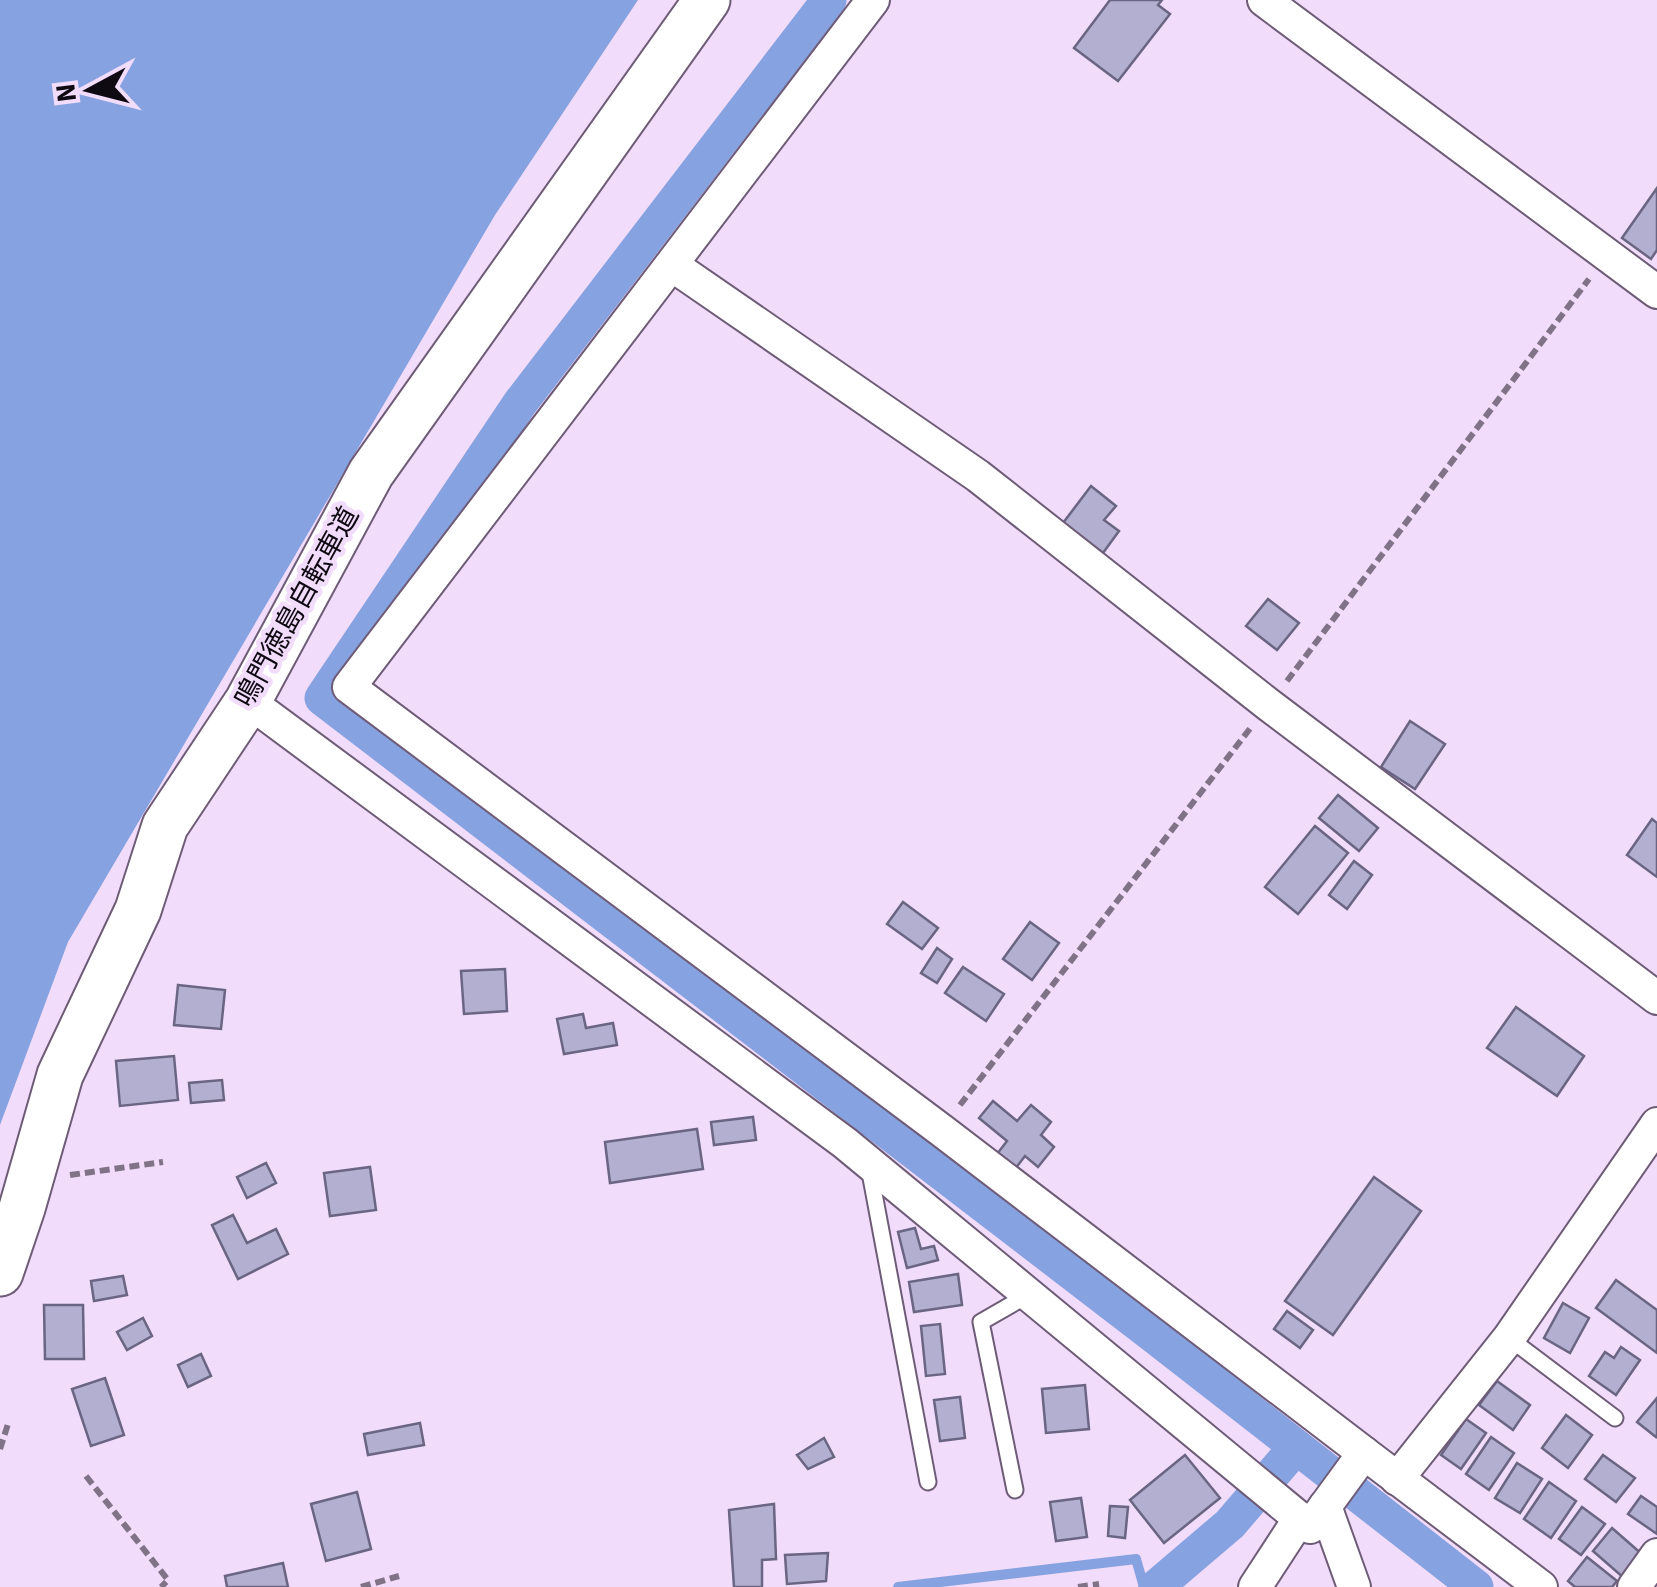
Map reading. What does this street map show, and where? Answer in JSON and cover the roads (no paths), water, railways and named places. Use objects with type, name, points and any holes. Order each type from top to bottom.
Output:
[{"type":"main road","name":"鳴門徳島自転車道","points":[[0,1273],[60,1075],[138,910],[166,826],[248,701],[371,473],[707,0]]},
{"type":"street","points":[[874,0],[349,686],[1541,1587]]},
{"type":"street","points":[[1264,0],[1657,292]]},
{"type":"street","points":[[672,265],[978,476],[1268,704],[1657,998]]},
{"type":"street","points":[[248,701],[868,1161],[1030,1294],[1312,1512],[1354,1587]]},
{"type":"street","points":[[1397,1479],[1509,1338],[1657,1124]]},
{"type":"street","points":[[1255,1587],[1312,1512],[1364,1453]]},
{"type":"street","points":[[1634,1587],[1657,1556]]},
{"type":"lane","points":[[868,1161],[928,1482]]},
{"type":"lane","points":[[1015,1490],[981,1322],[1030,1294]]},
{"type":"lane","points":[[1509,1338],[1615,1418]]},
{"type":"water","points":[[0,0],[638,0],[495,215],[68,942],[0,1125]]},
{"type":"waterway","points":[[829,0],[520,403],[322,698],[1476,1587]]},
{"type":"waterway","points":[[1156,1587],[1230,1524],[1296,1447]]},
{"type":"waterway","points":[[898,1587],[1136,1559],[1144,1587]]}]
